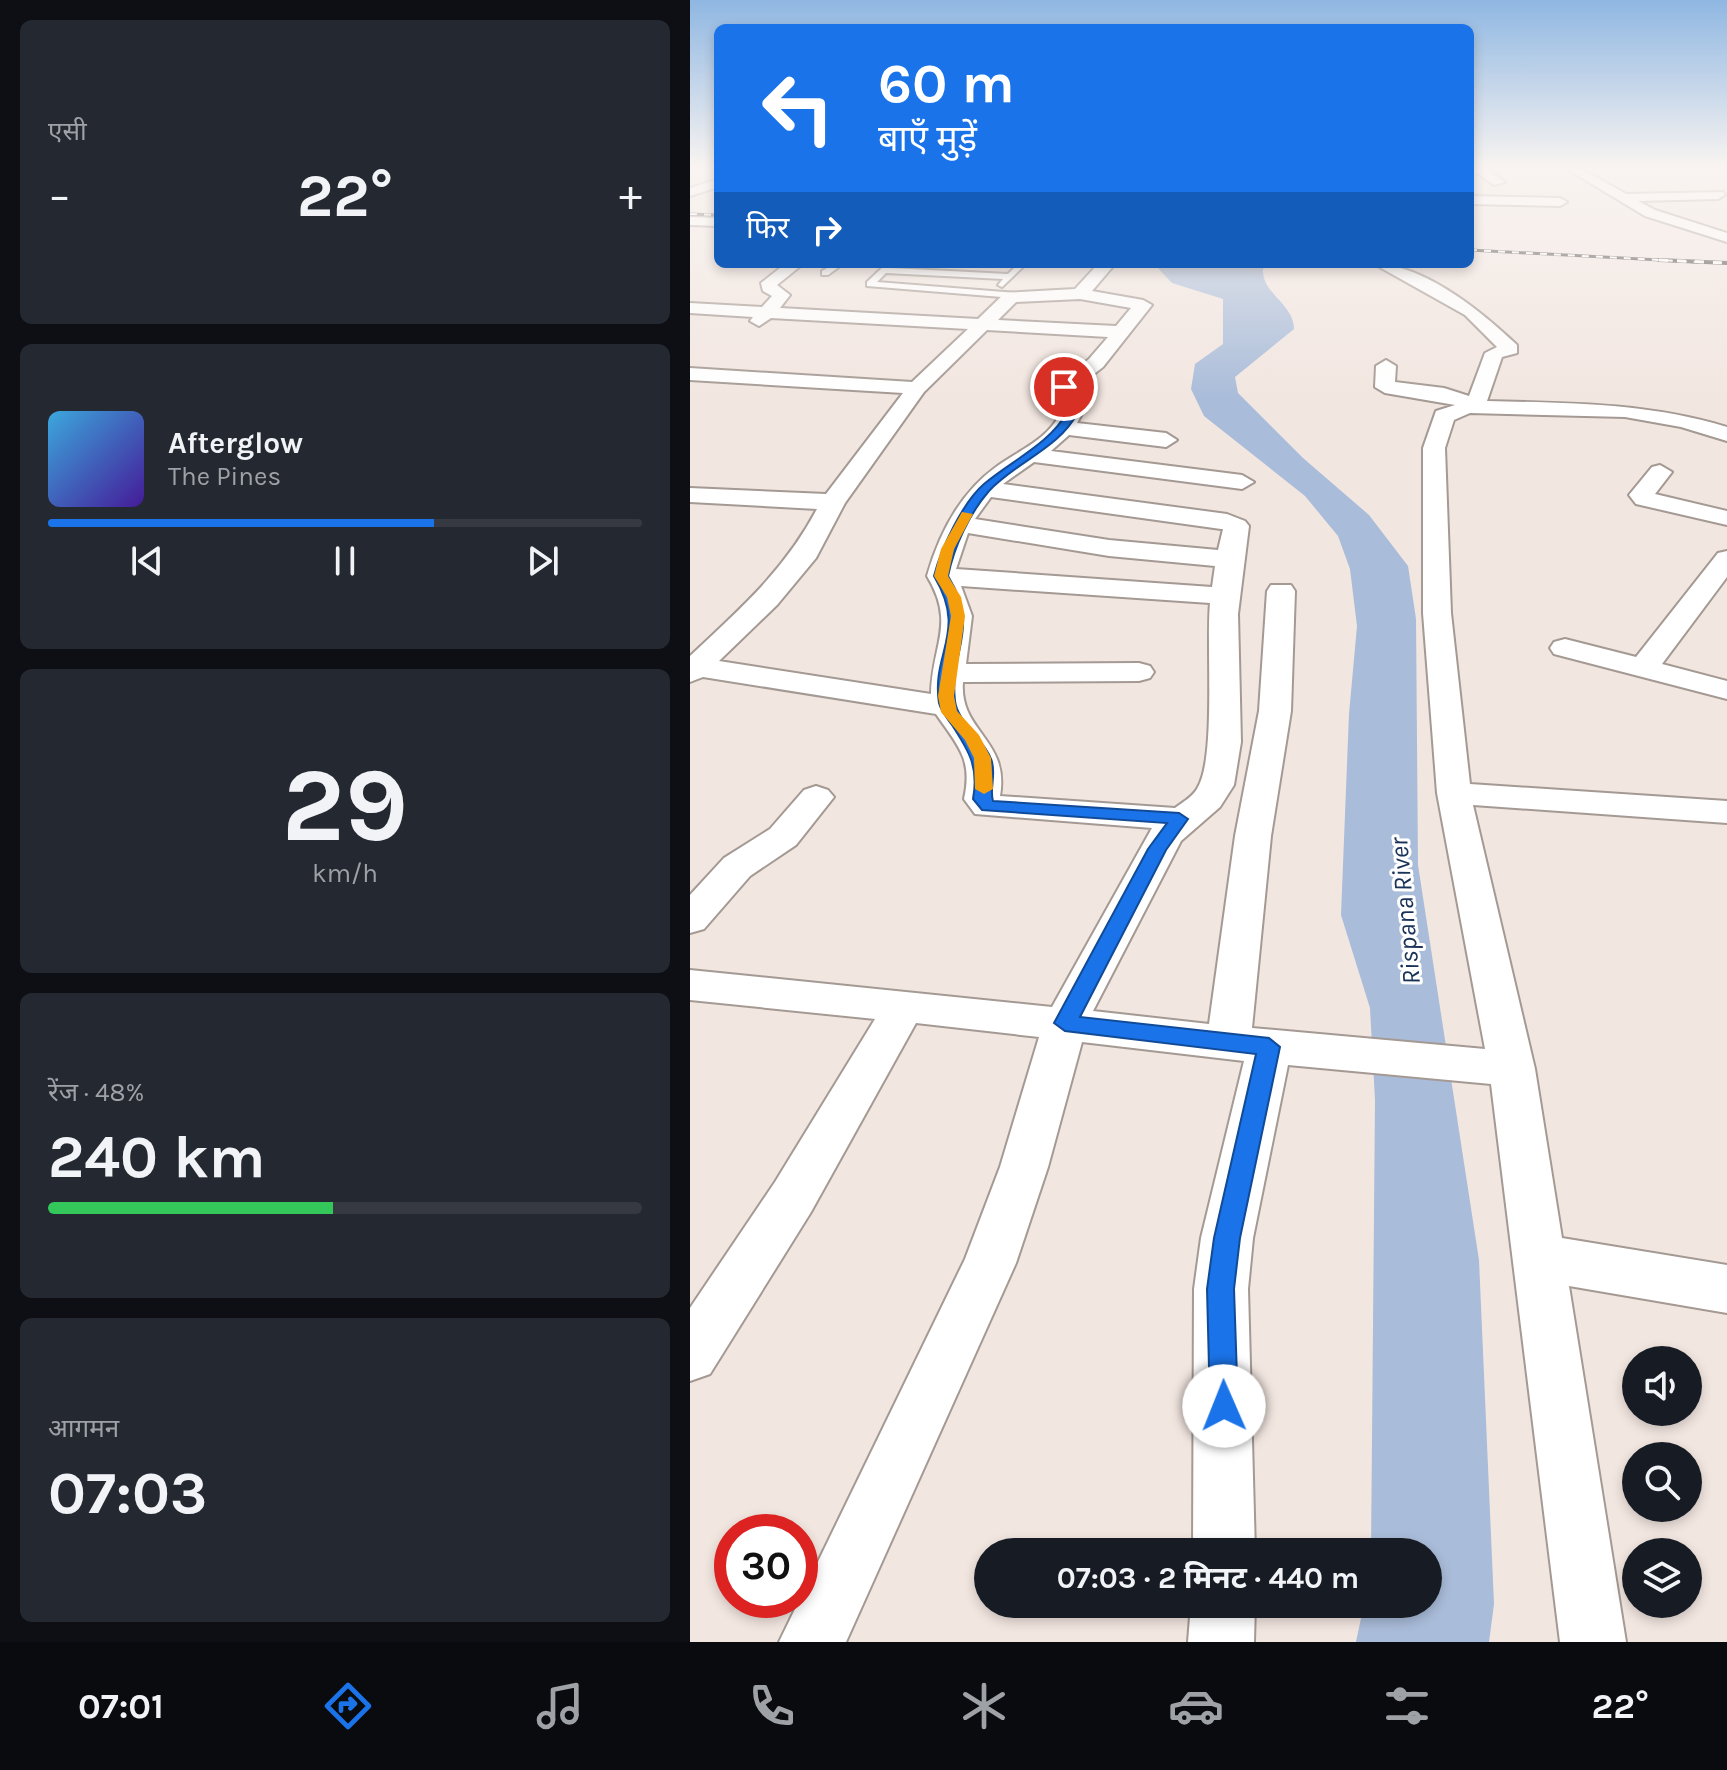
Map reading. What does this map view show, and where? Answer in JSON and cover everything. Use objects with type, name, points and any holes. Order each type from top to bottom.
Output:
[{"type":"street","points":[[752,336],[782,295],[769,287],[769,283],[790,268]]},
{"type":"street","points":[[1080,294],[1103,268]]},
{"type":"street","points":[[1390,268],[1461,304],[1509,348],[1494,353],[1476,406]]},
{"type":"street","points":[[693,670],[790,572],[815,539],[833,502],[917,388],[985,323],[1006,288],[1080,294],[1143,305],[1096,363],[1064,387],[1072,412],[1064,428],[985,489],[947,549],[941,576],[954,597],[958,616],[947,706],[983,758],[986,779],[982,799],[988,806],[1179,819]]},
{"type":"street","points":[[690,308],[1120,332]]},
{"type":"street","points":[[930,345],[960,347]]},
{"type":"street","points":[[1386,366],[1385,387],[1444,394],[1476,406]]},
{"type":"street","points":[[690,374],[917,388]]},
{"type":"street","points":[[1593,1642],[1541,1258],[1492,1067],[1454,793],[1437,613],[1434,448],[1444,416],[1457,409],[1476,406],[1625,411],[1684,421],[1727,434]]},
{"type":"street","points":[[1064,428],[1166,440]]},
{"type":"street","points":[[1029,455],[1242,482]]},
{"type":"street","points":[[1660,472],[1641,495],[1645,499],[1727,518]]},
{"type":"street","points":[[812,1642],[990,1263],[1024,1167],[1065,1023],[1158,849],[1179,819],[1211,796],[1221,766],[1228,559],[1236,526],[1230,522],[985,489]]},
{"type":"street","points":[[690,495],[833,502]]},
{"type":"street","points":[[961,524],[1109,548],[1228,559]]},
{"type":"street","points":[[1644,668],[1727,559]]},
{"type":"street","points":[[941,576],[1226,596]]},
{"type":"street","points":[[1224,1538],[1221,1289],[1249,1044],[1253,836],[1275,711],[1281,591]]},
{"type":"street","points":[[1565,648],[1727,690]]},
{"type":"street","points":[[693,670],[947,706]]},
{"type":"street","points":[[950,673],[1139,672]]},
{"type":"street","points":[[1454,793],[1727,812]]},
{"type":"street","points":[[690,920],[737,867],[783,837],[816,797]]},
{"type":"street","points":[[690,985],[1492,1067]]},
{"type":"street","points":[[690,1355],[793,1197],[904,1006]]},
{"type":"street","points":[[1541,1258],[1727,1289]]},
{"type":"street","points":[[1221,1642],[1222,1618]]},
{"type":"lane","points":[[825,273],[833,268]]},
{"type":"lane","points":[[887,268],[871,285],[1006,288]]},
{"type":"lane","points":[[894,268],[1006,288]]},
{"type":"lane","points":[[1006,288],[1019,268]]},
{"type":"water","name":"Rispana River","points":[[1158,268],[1264,268],[1267,285],[1289,313],[1294,329],[1235,377],[1238,393],[1303,458],[1369,515],[1408,566],[1416,619],[1418,865],[1479,1260],[1494,1604],[1489,1642],[1356,1642],[1361,1618],[1442,1618],[1442,1538],[1371,1538],[1375,1100],[1370,1008],[1341,915],[1349,714],[1357,626],[1350,569],[1338,536],[1305,496],[1204,416],[1191,389],[1195,364],[1223,344],[1223,299],[1172,283]]},
{"type":"railway","points":[[1474,250],[1665,260]]},
{"type":"railway","points":[[1659,260],[1665,260]]},
{"type":"railway","points":[[1665,260],[1727,263]]},
{"type":"railway","points":[[1665,260],[1698,262]]},
{"type":"slow traffic","points":[[967,514],[947,549],[941,576],[954,597],[958,616],[946,696],[949,712],[973,739],[983,758],[984,789]]},
{"type":"route","points":[[1064,387],[1072,412],[1064,428],[985,489],[947,549],[941,576],[954,597],[958,625],[947,686],[947,706],[973,739],[983,758],[986,779],[982,799],[988,806],[1179,819],[1165,836],[1065,1023],[1269,1047],[1227,1238],[1221,1289],[1224,1406]]}]
